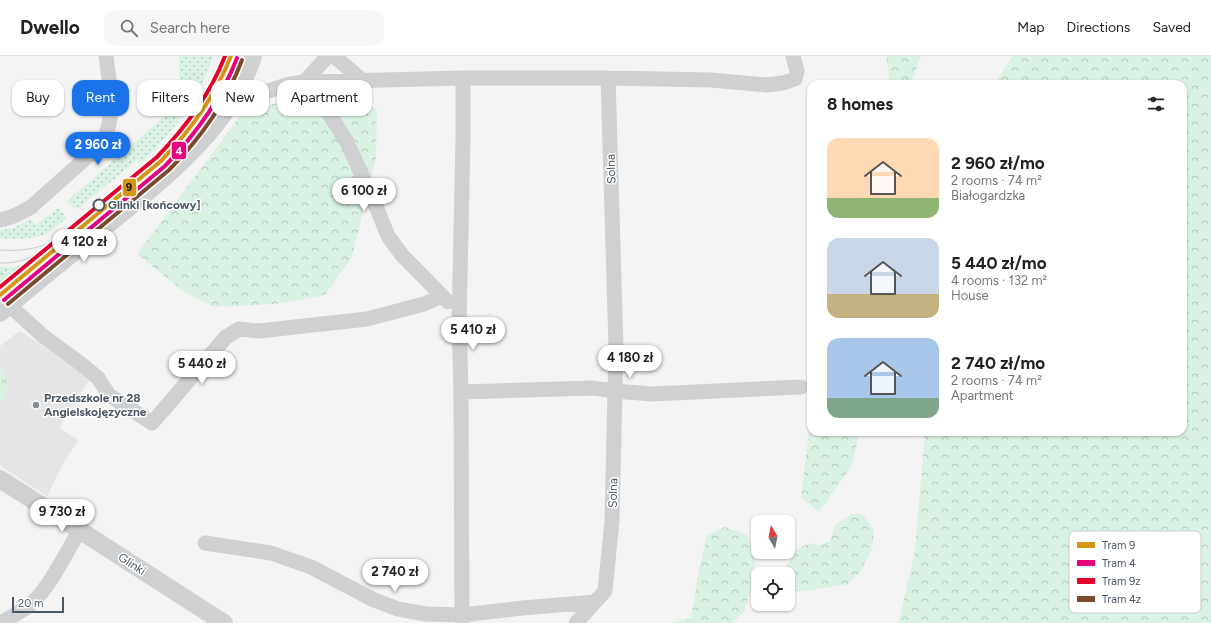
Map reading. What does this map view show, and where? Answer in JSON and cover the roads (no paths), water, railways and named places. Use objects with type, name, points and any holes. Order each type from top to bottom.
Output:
[{"type":"street","points":[[0,220],[14,217],[31,207],[96,150],[103,140],[112,105],[106,56]]},
{"type":"street","points":[[243,80],[253,56]]},
{"type":"street","points":[[306,80],[328,56]]},
{"type":"street","points":[[334,56],[362,80],[608,78],[711,80],[766,85],[783,84],[794,80],[797,71],[793,56]]},
{"type":"street","points":[[462,619],[461,392],[459,312],[463,78]]},
{"type":"street","name":"Solna","points":[[576,623],[605,591],[612,521],[616,347],[608,78]]},
{"type":"street","points":[[222,116],[209,133],[184,159],[150,190],[5,309],[80,363],[98,378],[109,396],[152,423],[226,337],[239,329],[259,331],[367,319],[424,304],[442,296]]},
{"type":"street","points":[[330,116],[347,142],[388,236],[402,255],[459,312]]},
{"type":"street","points":[[461,392],[592,388],[652,394],[801,387]]},
{"type":"street","name":"Glinki","points":[[0,479],[224,623]]},
{"type":"street","points":[[0,623],[32,604],[53,577],[80,530]]},
{"type":"street","points":[[204,543],[271,553],[310,567],[374,600],[398,609],[426,614],[462,619],[595,602]]},
{"type":"tram line","name":"9z","points":[[0,287],[157,157],[178,134],[205,97],[225,56]]},
{"type":"tram line","name":"9","points":[[0,295],[161,161],[192,125],[210,99],[231,56]]},
{"type":"tram line","name":"4","points":[[4,300],[165,166],[187,142],[207,116],[231,73],[237,58]]},
{"type":"tram line","name":"4z","points":[[8,304],[169,170],[181,158],[212,119],[236,76],[242,60]]},
{"type":"tram line","points":[[0,250],[25,250],[49,243],[68,230],[98,204]]},
{"type":"tram line","points":[[0,263],[19,261],[31,257],[47,246]]},
{"type":"place","name":"Glinki [końcowy]","points":[[99,205]]},
{"type":"place","name":"Przedszkole nr 28 Angielskojęzyczne","points":[[36,405]]}]
